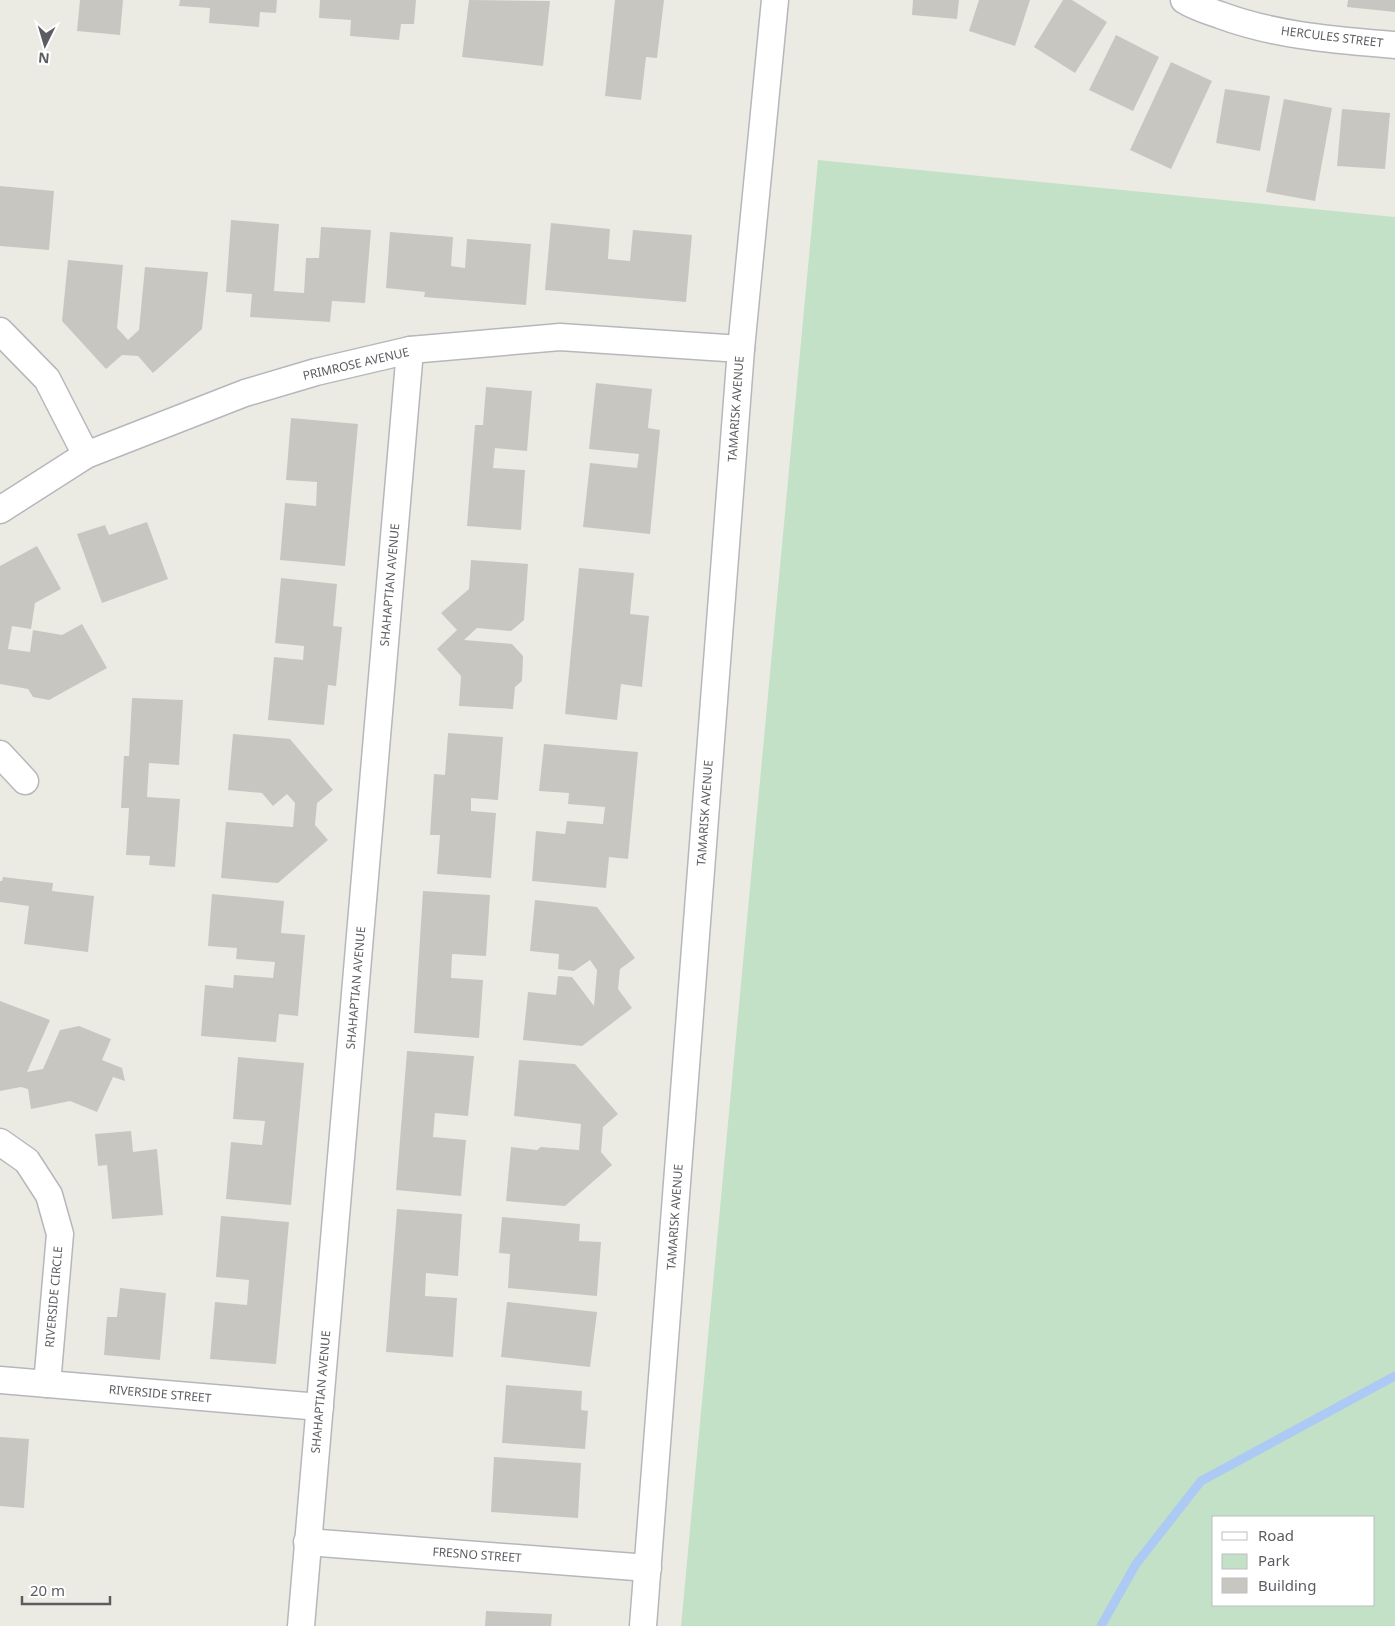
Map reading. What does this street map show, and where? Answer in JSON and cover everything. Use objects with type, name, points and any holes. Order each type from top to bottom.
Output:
[{"type":"street","name":"TAMARISK AVENUE","points":[[643,1626],[741,349],[774,0]]},
{"type":"street","name":"HERCULES STREET","points":[[1184,0],[1192,5],[1241,23],[1302,36],[1395,45]]},
{"type":"street","points":[[0,331],[47,379],[86,455]]},
{"type":"street","name":"PRIMROSE AVENUE","points":[[0,510],[86,455],[245,393],[316,372],[410,350],[560,337],[741,349]]},
{"type":"street","name":"SHAHAPTIAN AVENUE","points":[[301,1626],[410,350]]},
{"type":"street","points":[[0,754],[25,781]]},
{"type":"street","name":"RIVERSIDE CIRCLE","points":[[0,1142],[27,1161],[49,1195],[60,1234],[47,1384]]},
{"type":"street","name":"RIVERSIDE STREET","points":[[0,1380],[320,1407]]},
{"type":"street","name":"FRESNO STREET","points":[[307,1542],[648,1568]]},
{"type":"green space","points":[[818,160],[1395,217],[1395,1626],[681,1626]]},
{"type":"building","points":[[80,0],[123,0],[120,35],[77,31]]},
{"type":"building","points":[[180,0],[277,0],[276,13],[260,12],[259,27],[209,23],[210,8],[179,6]]},
{"type":"building","points":[[320,0],[416,0],[414,24],[401,24],[399,40],[350,36],[351,20],[319,18]]},
{"type":"building","points":[[469,0],[550,1],[543,66],[462,57]]},
{"type":"building","points":[[615,0],[664,0],[657,58],[646,57],[641,100],[605,96]]},
{"type":"building","points":[[913,0],[959,0],[957,19],[912,15]]},
{"type":"building","points":[[979,0],[1030,0],[1015,46],[969,31]]},
{"type":"building","points":[[1063,0],[1072,0],[1107,22],[1075,73],[1034,47]]},
{"type":"building","points":[[1348,0],[1395,0],[1395,12],[1347,7]]},
{"type":"building","points":[[1116,35],[1159,57],[1133,111],[1089,90]]},
{"type":"building","points":[[1171,62],[1212,81],[1171,169],[1130,150]]},
{"type":"building","points":[[1225,89],[1270,96],[1260,151],[1216,143]]},
{"type":"building","points":[[1284,99],[1332,108],[1315,201],[1266,192]]},
{"type":"building","points":[[1342,109],[1390,113],[1385,169],[1337,166]]},
{"type":"building","points":[[0,186],[54,191],[49,250],[0,246]]},
{"type":"building","points":[[231,220],[279,224],[274,291],[304,293],[306,258],[319,258],[321,227],[371,230],[365,303],[332,301],[330,322],[250,317],[252,294],[226,292]]},
{"type":"building","points":[[551,223],[610,229],[608,259],[630,261],[633,230],[692,235],[686,302],[545,290]]},
{"type":"building","points":[[390,232],[453,237],[451,266],[465,268],[467,239],[531,244],[526,305],[424,297],[425,292],[386,288]]},
{"type":"building","points":[[68,260],[123,265],[117,328],[128,340],[139,330],[145,267],[208,272],[202,329],[153,373],[138,356],[122,355],[106,369],[62,321]]},
{"type":"building","points":[[596,383],[652,389],[648,428],[660,430],[650,534],[583,527],[590,463],[637,468],[639,454],[589,449]]},
{"type":"building","points":[[486,387],[532,391],[527,451],[495,448],[493,468],[525,470],[521,530],[467,526],[475,425],[483,425]]},
{"type":"building","points":[[291,418],[358,424],[345,566],[280,560],[285,503],[316,506],[317,482],[286,480]]},
{"type":"building","points":[[147,522],[168,579],[102,603],[77,534],[105,525],[109,535]]},
{"type":"building","points":[[37,546],[61,589],[35,603],[31,629],[12,626],[8,649],[30,652],[33,630],[62,635],[82,624],[107,668],[49,700],[33,697],[28,689],[0,684],[0,566]]},
{"type":"building","points":[[471,560],[528,564],[524,620],[511,631],[477,628],[464,640],[512,644],[523,656],[522,681],[515,687],[513,709],[459,706],[461,676],[437,649],[457,630],[441,613],[469,589]]},
{"type":"building","points":[[579,568],[634,573],[630,614],[649,616],[642,687],[621,684],[617,720],[565,714]]},
{"type":"building","points":[[281,578],[337,584],[333,626],[342,627],[336,686],[328,685],[324,725],[268,720],[274,657],[303,660],[304,646],[275,643]]},
{"type":"building","points":[[132,698],[183,700],[179,765],[149,763],[147,797],[180,799],[175,867],[149,865],[150,856],[126,855],[129,808],[121,808],[124,756],[129,756]]},
{"type":"building","points":[[448,733],[503,737],[498,800],[471,798],[471,811],[496,813],[491,878],[437,874],[440,835],[430,835],[434,774],[445,775]]},
{"type":"building","points":[[233,734],[290,739],[333,790],[317,803],[315,825],[328,840],[278,883],[221,878],[226,822],[293,827],[295,803],[287,794],[273,806],[262,793],[228,790]]},
{"type":"building","points":[[544,744],[638,752],[628,859],[609,857],[606,888],[532,881],[536,831],[565,834],[567,821],[603,824],[605,807],[568,804],[569,793],[539,791]]},
{"type":"building","points":[[3,877],[53,883],[52,891],[94,896],[88,952],[24,944],[29,906],[0,902],[0,881],[2,881]]},
{"type":"building","points":[[423,891],[490,895],[486,956],[452,954],[451,978],[483,980],[479,1038],[414,1033]]},
{"type":"building","points":[[212,894],[284,901],[281,933],[305,935],[298,1016],[279,1014],[276,1042],[201,1036],[205,985],[233,988],[234,975],[273,978],[275,962],[236,959],[237,948],[208,946]]},
{"type":"building","points":[[535,900],[597,907],[635,958],[620,969],[618,989],[632,1008],[582,1046],[523,1040],[528,992],[556,995],[558,976],[572,977],[594,1006],[597,970],[590,960],[574,971],[558,969],[559,954],[530,951]]},
{"type":"building","points":[[0,1001],[50,1020],[27,1072],[43,1069],[60,1030],[79,1026],[111,1039],[102,1060],[122,1068],[125,1081],[113,1077],[97,1112],[70,1101],[31,1109],[28,1089],[21,1087],[0,1091]]},
{"type":"building","points":[[407,1051],[474,1056],[468,1116],[435,1113],[433,1137],[466,1140],[461,1196],[396,1190]]},
{"type":"building","points":[[238,1057],[304,1063],[291,1205],[226,1199],[231,1142],[262,1145],[265,1121],[233,1119]]},
{"type":"building","points":[[519,1060],[575,1064],[618,1114],[603,1127],[601,1152],[612,1165],[565,1206],[506,1201],[511,1147],[537,1150],[541,1147],[579,1150],[581,1124],[514,1116]]},
{"type":"building","points":[[131,1131],[133,1152],[157,1149],[163,1215],[112,1219],[107,1165],[98,1166],[95,1134]]},
{"type":"building","points":[[397,1209],[462,1214],[458,1276],[426,1273],[425,1296],[457,1298],[453,1357],[386,1352]]},
{"type":"building","points":[[221,1216],[289,1222],[276,1364],[210,1359],[215,1302],[247,1305],[249,1280],[216,1277]]},
{"type":"building","points":[[502,1217],[580,1224],[579,1241],[601,1242],[597,1296],[508,1288],[510,1254],[499,1253]]},
{"type":"building","points":[[120,1288],[166,1293],[160,1360],[104,1355],[107,1317],[117,1317]]},
{"type":"building","points":[[507,1302],[597,1312],[590,1367],[501,1357]]},
{"type":"building","points":[[506,1385],[582,1391],[581,1410],[588,1411],[585,1449],[502,1443]]},
{"type":"building","points":[[0,1437],[29,1439],[24,1508],[0,1506]]},
{"type":"building","points":[[494,1457],[581,1463],[578,1518],[491,1512]]},
{"type":"building","points":[[486,1611],[552,1614],[551,1626],[485,1626]]},
{"type":"waterway","points":[[1101,1626],[1136,1564],[1201,1481],[1395,1376]]}]
